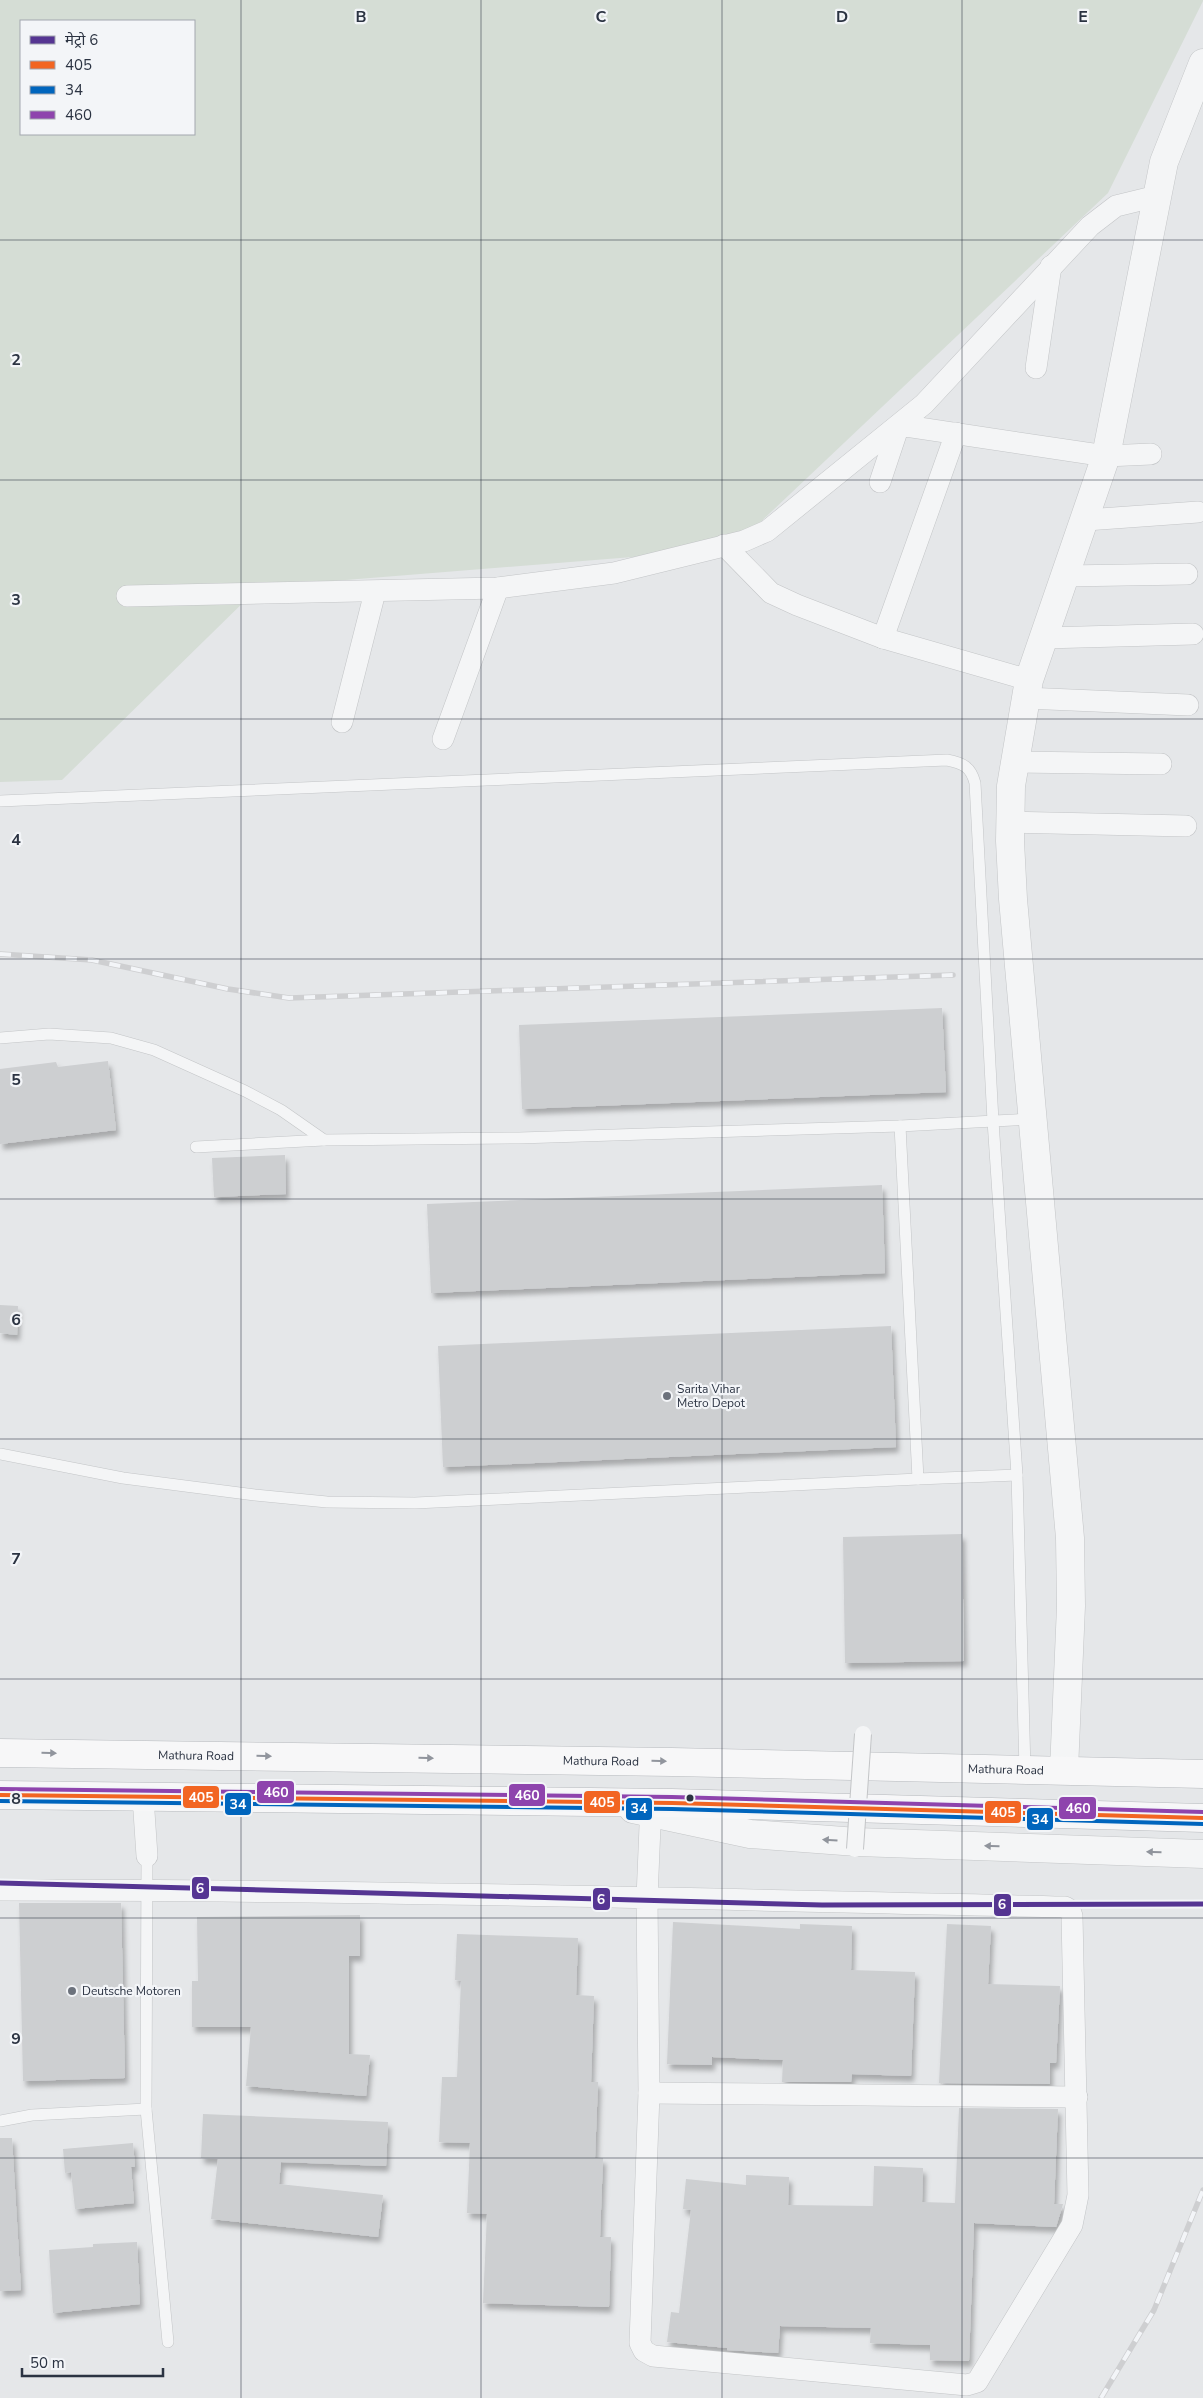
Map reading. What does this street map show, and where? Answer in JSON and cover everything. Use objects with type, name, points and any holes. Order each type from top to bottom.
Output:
[{"type":"highway","name":"Mathura Road","points":[[0,1752],[672,1762],[1203,1774]]},
{"type":"highway","points":[[0,1795],[599,1802],[651,1808],[1203,1818]]},
{"type":"street","points":[[1064,1770],[1070,1616],[1070,1538],[1014,899],[1010,822],[1014,762],[1027,689],[1086,520],[1106,456],[1164,162],[1203,63]]},
{"type":"street","points":[[127,596],[498,588],[614,573],[744,541],[767,531],[882,436],[899,425],[924,404],[1090,226],[1116,206],[1157,196]]},
{"type":"street","points":[[1036,368],[1051,266]]},
{"type":"street","points":[[899,425],[1106,456],[1150,454]]},
{"type":"street","points":[[880,482],[899,425]]},
{"type":"street","points":[[884,638],[956,433]]},
{"type":"street","points":[[1086,520],[1198,512]]},
{"type":"street","points":[[724,545],[771,593],[797,605],[884,638],[1027,689],[1188,705]]},
{"type":"street","points":[[1066,576],[1187,574]]},
{"type":"street","points":[[443,739],[498,588]]},
{"type":"street","points":[[342,722],[375,592]]},
{"type":"street","points":[[1044,638],[1193,634]]},
{"type":"street","points":[[1014,762],[1161,764]]},
{"type":"street","points":[[1010,822],[1186,826]]},
{"type":"street","points":[[855,1849],[863,1734]]},
{"type":"street","points":[[143,1797],[147,1856]]},
{"type":"street","points":[[0,1890],[145,1889],[648,1898],[1065,1907],[1070,1910],[1072,1916],[1077,2096],[1078,2195],[1072,2225],[984,2374],[977,2382],[967,2385],[654,2356],[644,2351],[640,2342],[649,2093],[648,1898],[651,1808],[759,1834],[857,1842],[1203,1854]]},
{"type":"street","points":[[649,2093],[1077,2096]]},
{"type":"lane","points":[[0,801],[937,761],[958,762],[966,766],[972,772],[975,783],[993,1121],[1017,1475],[1025,1770]]},
{"type":"lane","points":[[0,1038],[49,1034],[111,1038],[154,1050],[245,1091],[281,1110],[324,1140]]},
{"type":"lane","points":[[196,1147],[324,1140],[519,1138],[900,1126],[1032,1118]]},
{"type":"lane","points":[[900,1126],[918,1479]]},
{"type":"lane","points":[[0,1454],[122,1478],[327,1502],[414,1503],[1017,1475]]},
{"type":"lane","points":[[147,1856],[145,1889],[146,2109],[168,2342]]},
{"type":"lane","points":[[0,2121],[32,2116],[146,2109]]},
{"type":"shaded area","points":[[0,0],[1203,0],[1108,193],[732,549],[259,587],[62,780],[0,782]]},
{"type":"building","points":[[942,1008],[946,1092],[522,1109],[519,1025]]},
{"type":"building","points":[[108,1061],[116,1130],[0,1144],[0,1069],[56,1062],[58,1067]]},
{"type":"building","points":[[285,1155],[286,1194],[214,1197],[212,1158]]},
{"type":"building","points":[[882,1185],[885,1273],[431,1293],[427,1204]]},
{"type":"building","points":[[0,1305],[18,1306],[17,1335],[0,1333]]},
{"type":"building","name":"Sarita Vihar Metro Depot","points":[[891,1326],[896,1447],[443,1467],[438,1346]]},
{"type":"building","points":[[962,1534],[964,1661],[845,1663],[843,1537]]},
{"type":"building","name":"Deutsche Motoren","points":[[19,1903],[121,1903],[125,2078],[23,2081]]},
{"type":"building","points":[[360,1915],[360,1956],[349,1956],[349,2054],[370,2055],[366,2096],[246,2086],[251,2027],[192,2027],[192,1981],[198,1981],[197,1917]]},
{"type":"building","points":[[673,1922],[800,1929],[800,1924],[852,1926],[851,1970],[915,1972],[911,2076],[852,2074],[851,2082],[782,2082],[783,2060],[712,2057],[712,2065],[667,2064]]},
{"type":"building","points":[[947,1924],[991,1926],[988,1984],[1060,1986],[1056,2063],[1050,2063],[1050,2084],[939,2083]]},
{"type":"building","points":[[457,1934],[578,1938],[576,1995],[594,1996],[591,2082],[598,2082],[595,2158],[603,2158],[600,2237],[611,2237],[609,2307],[483,2303],[487,2214],[467,2213],[470,2143],[439,2142],[442,2077],[457,2077],[461,1981],[455,1980]]},
{"type":"building","points":[[959,2108],[1058,2109],[1054,2204],[1063,2204],[1056,2227],[974,2223],[969,2361],[930,2360],[930,2345],[870,2343],[871,2328],[780,2326],[778,2353],[727,2350],[727,2348],[667,2342],[671,2312],[679,2313],[691,2210],[683,2209],[686,2179],[746,2185],[746,2175],[789,2177],[788,2205],[873,2206],[874,2166],[923,2168],[922,2202],[955,2203]]},
{"type":"building","points":[[203,2114],[388,2122],[386,2166],[281,2162],[279,2184],[383,2195],[378,2237],[211,2219],[218,2159],[201,2158]]},
{"type":"building","points":[[0,2138],[12,2138],[21,2290],[0,2291]]},
{"type":"building","points":[[133,2143],[135,2167],[131,2167],[134,2203],[75,2209],[71,2172],[65,2173],[63,2149]]},
{"type":"building","points":[[137,2242],[140,2304],[53,2313],[49,2250],[93,2247],[93,2244]]},
{"type":"railway","points":[[0,954],[92,960],[228,989],[289,998],[953,975]]},
{"type":"railway","points":[[1101,2398],[1154,2310],[1203,2190]]},
{"type":"metro line","name":"6","points":[[0,1883],[822,1905],[1203,1904]]},
{"type":"transit line","name":"460","points":[[0,1789],[672,1797],[1203,1812]]},
{"type":"transit line","name":"405","points":[[0,1795],[672,1803],[1203,1818]]},
{"type":"transit line","name":"34","points":[[0,1801],[672,1809],[1203,1824]]},
{"type":"place","name":"Sarita Vihar Metro Depot","points":[[667,1396]]},
{"type":"place","name":"Deutsche Motoren","points":[[72,1991]]}]
